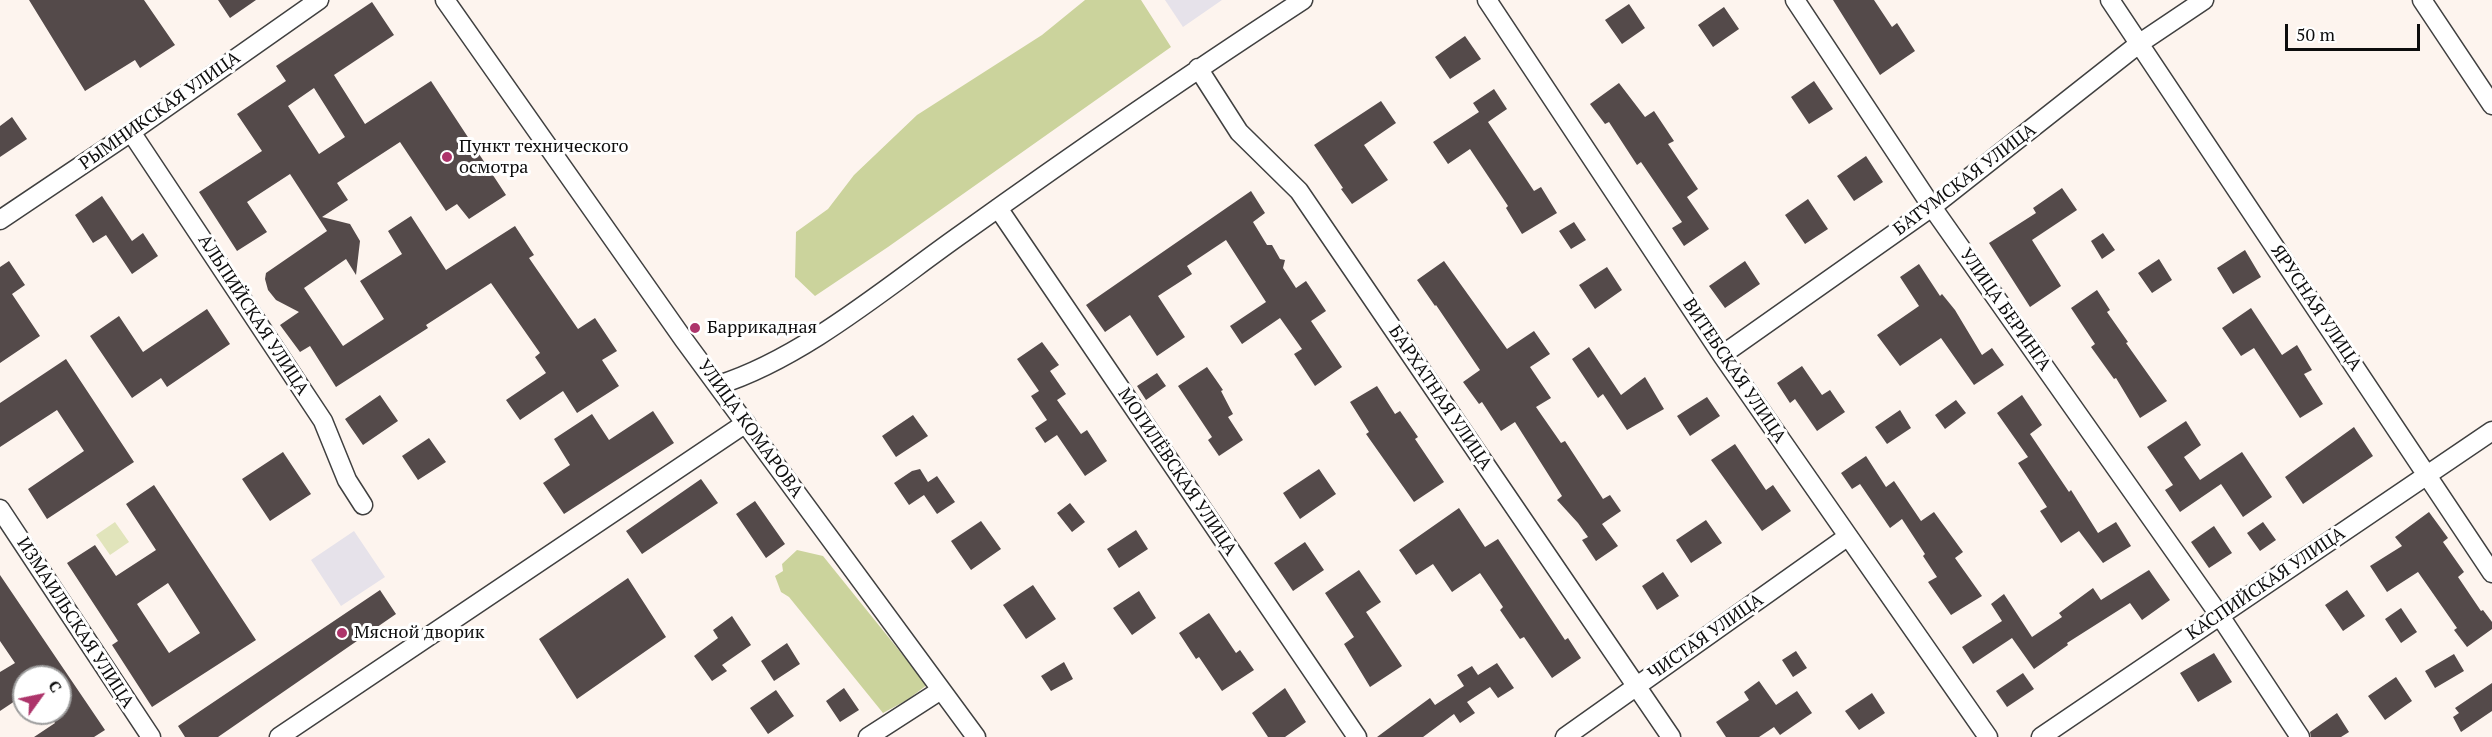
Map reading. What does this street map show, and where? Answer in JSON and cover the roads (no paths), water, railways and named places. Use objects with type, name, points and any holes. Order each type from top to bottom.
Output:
[{"type":"street","name":"РЫМНИКСКАЯ УЛИЦА","points":[[0,220],[131,132],[319,0]]},
{"type":"street","name":"УЛИЦА КОМАРОВА","points":[[445,0],[718,385],[976,737]]},
{"type":"street","points":[[718,385],[777,362],[1198,69],[1303,0]]},
{"type":"street","name":"ВИТЕБСКАЯ УЛИЦА","points":[[1487,0],[1722,355],[1988,737]]},
{"type":"street","name":"УЛИЦА БЕРИНГА","points":[[1795,0],[1932,207],[2220,616],[2300,737]]},
{"type":"street","name":"ЯРУСНАЯ УЛИЦА","points":[[2110,0],[2492,573]]},
{"type":"street","name":"БАТУМСКАЯ УЛИЦА","points":[[1722,355],[1932,207],[2140,43],[2204,0]]},
{"type":"street","points":[[2422,0],[2492,105]]},
{"type":"street","name":"БАРХАТНАЯ УЛИЦА","points":[[1198,69],[1239,132],[1299,191],[1671,737]]},
{"type":"street","name":"АЛЬПИЙСКАЯ УЛИЦА","points":[[131,132],[323,421],[347,480],[363,505]]},
{"type":"street","name":"МОГИЛЁВСКАЯ УЛИЦА","points":[[998,208],[1357,737]]},
{"type":"street","points":[[279,737],[746,423]]},
{"type":"street","name":"КАСПИЙСКАЯ УЛИЦА","points":[[2041,737],[2492,431]]},
{"type":"street","name":"ИЗМАИЛЬСКАЯ УЛИЦА","points":[[0,509],[151,737]]},
{"type":"street","name":"ЧИСТАЯ УЛИЦА","points":[[1565,737],[1848,537]]},
{"type":"street","points":[[868,737],[941,690]]},
{"type":"place","name":"Пункт технического осмотра","points":[[447,157]]},
{"type":"place","name":"Баррикадная","points":[[695,328]]},
{"type":"place","name":"Мясной дворик","points":[[342,633]]}]
